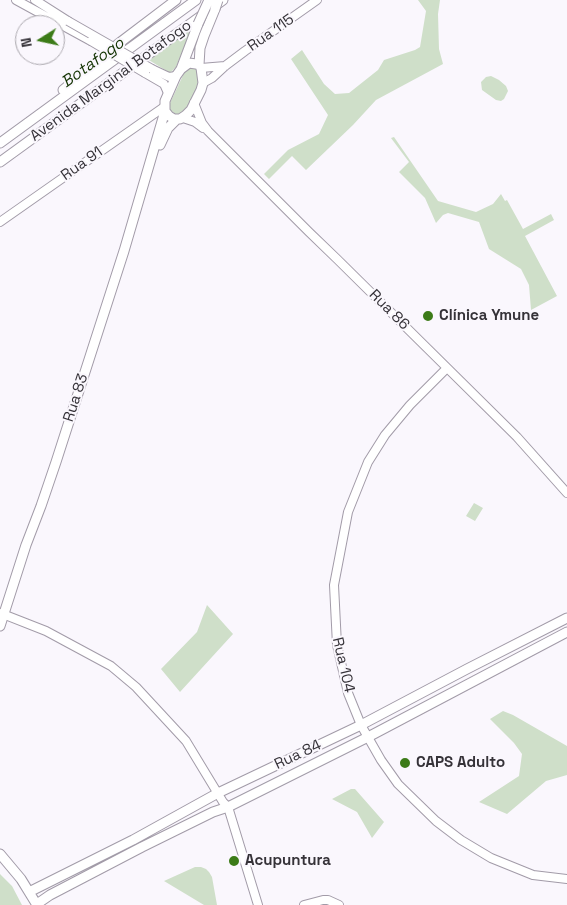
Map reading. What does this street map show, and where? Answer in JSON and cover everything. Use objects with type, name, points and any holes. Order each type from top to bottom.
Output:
[{"type":"main road","points":[[16,0],[148,71],[168,77],[189,63],[200,67],[225,66]]},
{"type":"main road","points":[[35,0],[148,71],[164,84],[168,93]]},
{"type":"main road","points":[[52,104],[64,89],[118,44],[176,0]]},
{"type":"main road","name":"Avenida Marginal Botafogo","points":[[0,142],[196,0]]},
{"type":"main road","name":"Rua 83","points":[[0,626],[2,614],[41,506],[124,251],[168,93],[209,0]]},
{"type":"main road","name":"Avenida Marginal Botafogo","points":[[0,162],[223,0]]},
{"type":"main road","name":"Rua 115","points":[[203,83],[318,0]]},
{"type":"main road","points":[[203,83],[200,67],[200,48],[217,4]]},
{"type":"main road","name":"Rua 83","points":[[148,170],[168,128],[186,115],[194,104],[203,83]]},
{"type":"main road","name":"Rua 86","points":[[194,104],[202,123],[208,131],[517,438],[567,493]]},
{"type":"main road","points":[[165,109],[171,118],[180,119]]},
{"type":"main road","name":"Rua 91","points":[[0,222],[165,109]]},
{"type":"main road","name":"Rua 86","points":[[180,119],[195,122],[208,131]]},
{"type":"main road","name":"Rua 104","points":[[447,368],[410,405],[385,435],[368,462],[348,512],[334,585],[336,638],[348,693],[361,725],[381,760],[398,784],[436,821],[461,840],[491,858],[533,875],[567,879]]},
{"type":"main road","points":[[2,614],[46,631],[111,666],[136,687],[186,741],[228,808],[258,905]]},
{"type":"main road","name":"Rua 84","points":[[29,892],[133,840],[218,793],[361,725],[567,618]]},
{"type":"main road","name":"Rua 84","points":[[37,905],[50,895],[142,847],[213,812],[228,808],[567,632]]},
{"type":"main road","points":[[0,854],[11,866],[37,905]]},
{"type":"main road","points":[[304,905],[323,900],[339,905]]},
{"type":"green space","points":[[418,0],[440,0],[438,14],[439,49],[443,64],[376,100],[306,170],[292,156],[269,179],[264,174],[288,150],[319,134],[328,115],[291,59],[302,50],[324,84],[335,94],[349,93],[378,70],[384,60],[420,47],[426,11]]},
{"type":"green space","points":[[194,22],[176,67],[170,73],[144,57]]},
{"type":"green space","points":[[191,66],[198,69],[199,84],[183,114],[178,116],[170,110],[170,103],[186,69]]},
{"type":"green space","points":[[491,76],[506,86],[508,91],[501,101],[496,100],[482,90],[481,82],[486,77]]},
{"type":"green space","points":[[394,137],[438,201],[476,212],[493,204],[501,194],[505,201],[507,200],[523,229],[551,214],[554,220],[525,236],[557,296],[531,310],[529,285],[521,269],[489,249],[479,222],[448,213],[443,215],[436,223],[425,198],[399,172],[409,162],[391,138]]},
{"type":"green space","points":[[474,503],[483,508],[475,521],[466,516]]},
{"type":"green space","points":[[207,605],[233,634],[180,692],[161,669],[197,632]]},
{"type":"green space","points":[[503,711],[567,746],[567,775],[546,781],[507,814],[479,802],[519,776],[522,754],[514,743],[490,719]]},
{"type":"green space","points":[[351,789],[355,789],[384,822],[372,838],[357,812],[332,799]]},
{"type":"green space","points":[[195,867],[206,869],[212,877],[217,905],[204,905],[164,881]]},
{"type":"green space","points":[[0,874],[12,886],[22,905],[0,905]]},
{"type":"place","name":"Clínica Ymune","points":[[428,316]]},
{"type":"place","name":"CAPS Adulto","points":[[405,763]]},
{"type":"place","name":"Acupuntura","points":[[234,861]]},
{"type":"water label","name":"Botafogo","points":[[93,63]]}]
